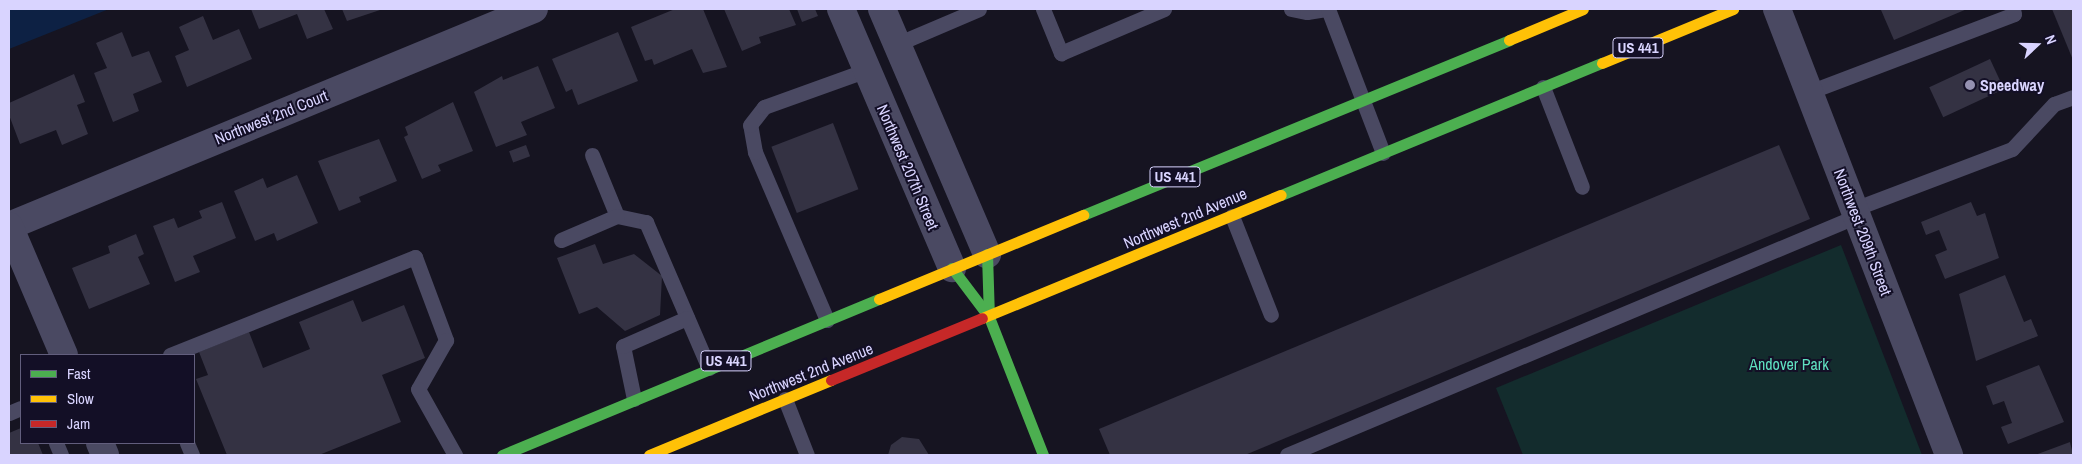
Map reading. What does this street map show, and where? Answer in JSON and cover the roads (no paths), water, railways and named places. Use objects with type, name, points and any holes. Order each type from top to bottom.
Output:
[{"type":"main road","name":"US 441","points":[[502,455],[1583,9]]},
{"type":"main road","name":"Northwest 2nd Avenue","points":[[649,455],[989,317],[1733,9]]},
{"type":"main road","name":"Northwest 207th Street","points":[[987,254],[989,317]]},
{"type":"main road","name":"Northwest 207th Street","points":[[952,268],[989,317],[1044,455]]},
{"type":"street","name":"Northwest 2nd Court","points":[[9,226],[534,9]]},
{"type":"street","name":"Northwest 207th Street","points":[[841,9],[952,268]]},
{"type":"street","name":"Northwest 207th Street","points":[[882,9],[987,254]]},
{"type":"street","name":"Northwest 209th Street","points":[[1777,9],[1948,455]]},
{"type":"street","points":[[9,226],[64,354]]},
{"type":"lane","points":[[897,44],[978,9]]},
{"type":"lane","points":[[1043,9],[1061,53],[1164,9]]},
{"type":"lane","points":[[1291,9],[1306,12],[1327,9],[1383,153]]},
{"type":"lane","points":[[1809,92],[2014,14],[2012,9]]},
{"type":"lane","points":[[827,320],[755,152],[750,125],[764,107],[867,70]]},
{"type":"lane","points":[[1543,87],[1582,187]]},
{"type":"lane","points":[[1287,455],[1855,213],[2012,149],[2054,104],[2073,96]]},
{"type":"lane","points":[[592,155],[617,216]]},
{"type":"lane","points":[[561,240],[617,216],[646,222],[709,368]]},
{"type":"lane","points":[[1232,216],[1271,315]]},
{"type":"lane","points":[[172,354],[415,257],[446,340],[418,389],[455,455]]},
{"type":"lane","points":[[634,400],[623,346],[687,318]]},
{"type":"lane","points":[[785,399],[807,455]]},
{"type":"water","points":[[9,9],[109,9],[9,49]]},
{"type":"place","name":"Speedway","points":[[1970,85]]},
{"type":"park label","name":"Andover Park","points":[[1789,364]]}]
